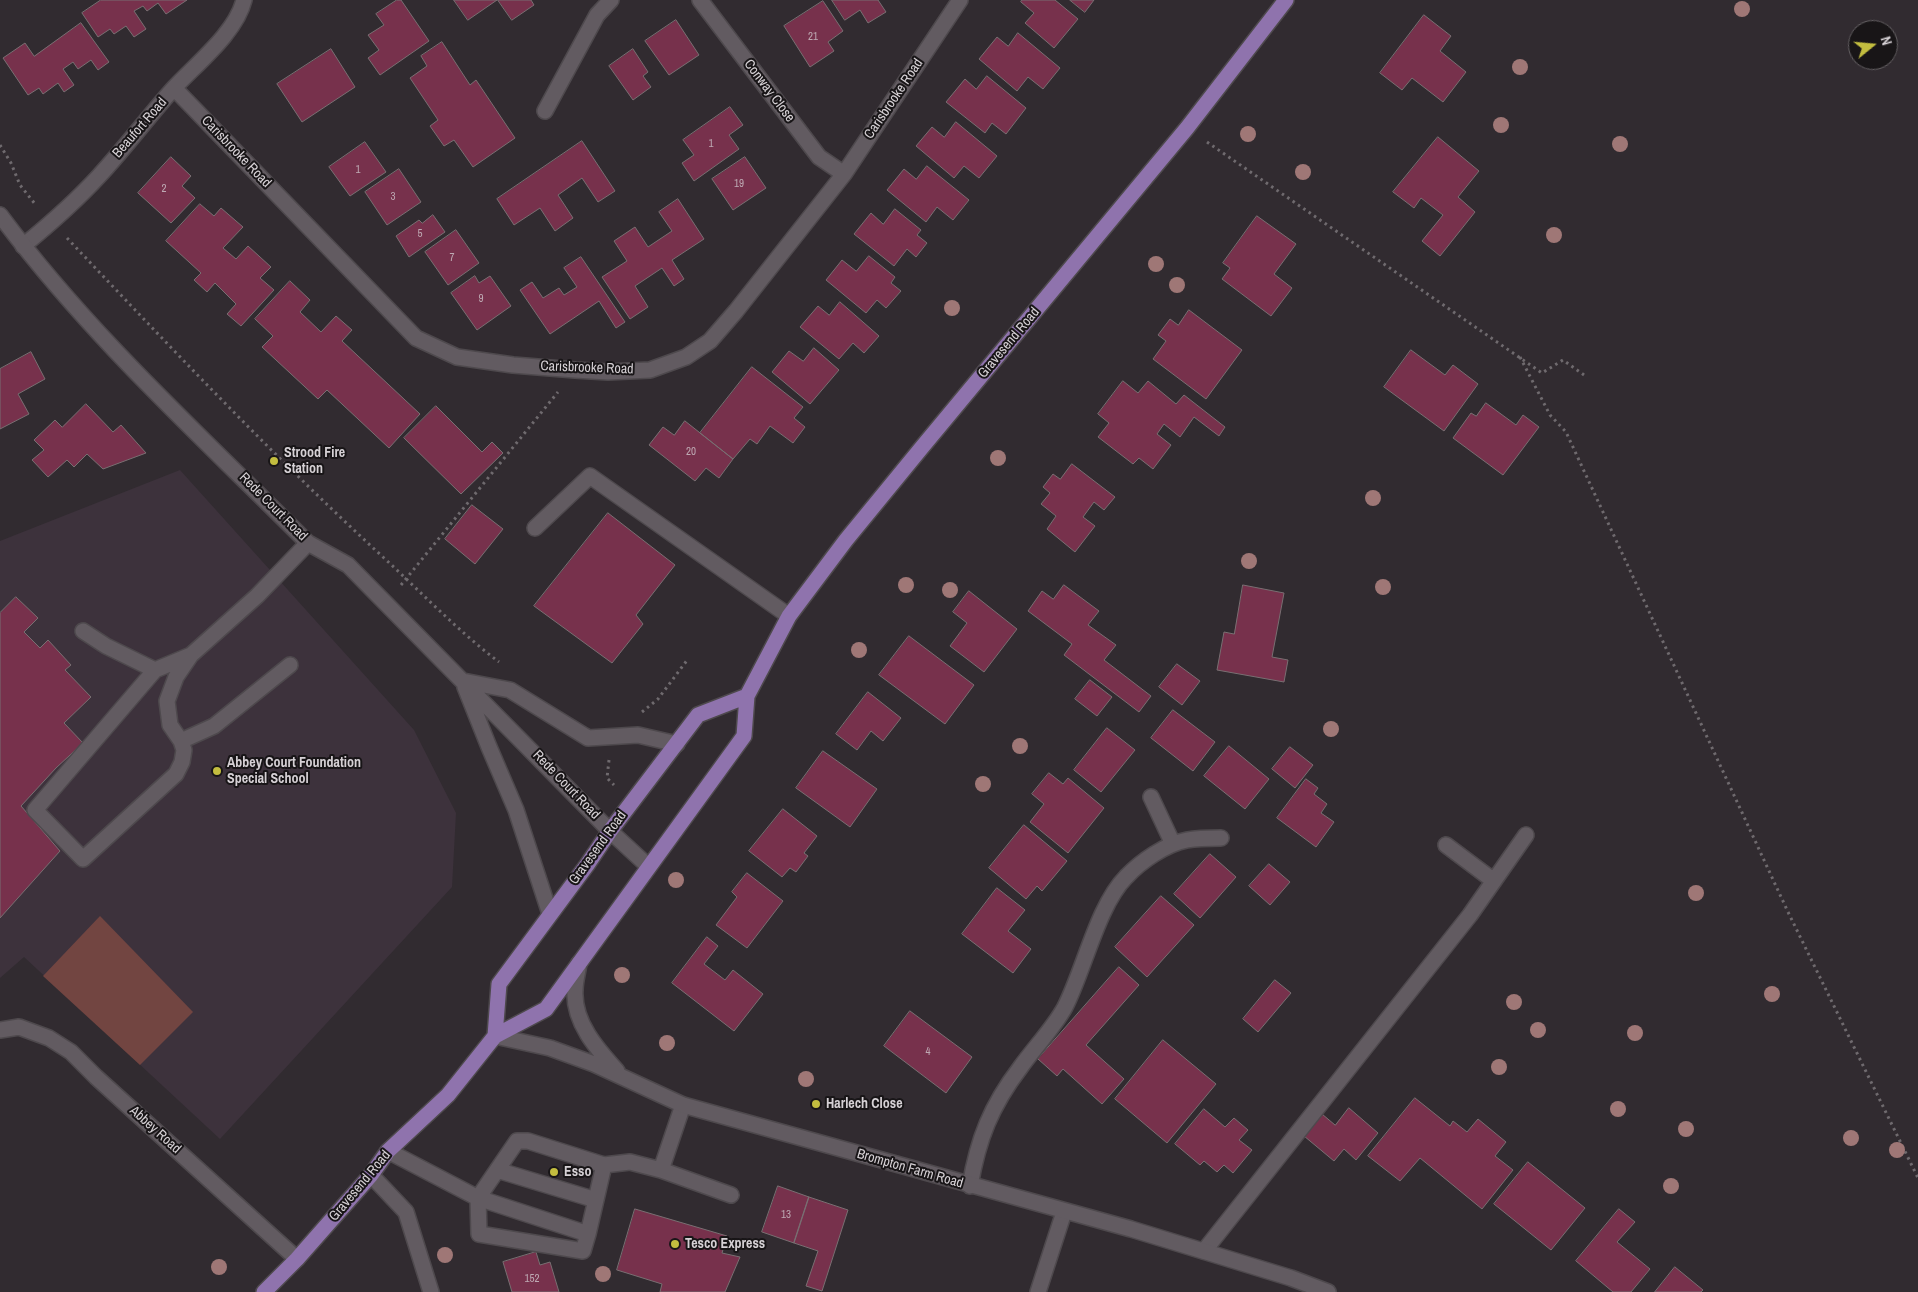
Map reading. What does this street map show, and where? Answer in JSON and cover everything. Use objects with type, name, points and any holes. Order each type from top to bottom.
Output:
[{"type":"main road","name":"Gravesend Road","points":[[264,1292],[297,1259],[370,1175],[388,1151],[448,1096],[495,1036],[546,1009],[744,736],[747,696],[789,616],[846,540],[1187,128],[1286,0]]},
{"type":"main road","name":"Gravesend Road","points":[[495,1036],[499,984],[610,831],[698,715],[747,696]]},
{"type":"street","name":"Beaufort Road","points":[[23,246],[99,176],[174,88],[216,46],[242,10],[244,0]]},
{"type":"street","points":[[545,111],[597,15],[611,0]]},
{"type":"street","name":"Conway Close","points":[[700,0],[819,157],[844,174]]},
{"type":"street","name":"Carisbrooke Road","points":[[174,88],[416,338],[457,357],[513,365],[608,372],[650,370],[686,357],[710,341],[736,312],[844,174],[960,0]]},
{"type":"street","name":"Rede Court Road","points":[[0,215],[54,284],[110,346],[308,543],[348,565],[610,831],[648,866]]},
{"type":"street","points":[[535,528],[590,476],[789,616]]},
{"type":"street","points":[[191,655],[155,670],[35,810],[84,859],[176,774],[182,762],[184,750],[181,740],[170,725],[167,701],[176,677],[191,655],[257,596],[308,543]]},
{"type":"street","points":[[83,631],[106,646],[155,670]]},
{"type":"street","points":[[181,740],[214,726],[290,665]]},
{"type":"street","points":[[463,681],[510,690],[588,738],[638,735],[677,744]]},
{"type":"street","points":[[463,681],[488,747],[516,810],[550,914]]},
{"type":"street","points":[[1151,797],[1173,844]]},
{"type":"street","points":[[1204,1251],[1470,916],[1526,835]]},
{"type":"street","points":[[970,1186],[975,1156],[992,1110],[1010,1081],[1063,1011],[1096,930],[1117,888],[1125,877],[1138,866],[1173,844],[1194,839],[1221,838]]},
{"type":"street","points":[[1446,844],[1494,881]]},
{"type":"street","points":[[579,963],[575,991],[578,1014],[596,1047],[620,1074]]},
{"type":"street","name":"Abbey Road","points":[[0,1030],[19,1027],[49,1038],[71,1052],[96,1077],[297,1259]]},
{"type":"street","name":"Brompton Farm Road","points":[[495,1036],[550,1048],[620,1074],[683,1105],[1204,1251],[1291,1278],[1328,1292]]},
{"type":"street","points":[[661,1170],[683,1105]]},
{"type":"street","points":[[604,1165],[583,1251],[479,1234],[478,1198],[517,1141],[528,1141],[604,1165],[630,1162],[661,1170],[731,1195]]},
{"type":"street","points":[[388,1151],[478,1198],[588,1234]]},
{"type":"street","points":[[497,1170],[596,1200]]},
{"type":"street","points":[[370,1175],[406,1212],[431,1292]]},
{"type":"street","points":[[1038,1292],[1064,1212]]},
{"type":"path","points":[[1187,128],[1542,373],[1563,360],[1584,375]]},
{"type":"path","points":[[0,145],[11,163],[20,185],[51,222],[126,302],[311,489],[406,579],[500,663]]},
{"type":"path","points":[[1520,357],[1550,415],[1566,432],[1788,912],[1918,1178]]},
{"type":"path","points":[[386,604],[575,370]]},
{"type":"path","points":[[636,716],[658,699],[688,659]]},
{"type":"shaded area","name":"Abbey Court Foundation Special School","points":[[180,470],[414,730],[456,813],[452,887],[220,1139],[24,957],[0,978],[0,541]]},
{"type":"shaded area","points":[[100,916],[193,1012],[140,1065],[43,976]]},
{"type":"building","points":[[101,0],[187,0],[166,14],[158,3],[147,11],[143,6],[134,11],[146,29],[134,37],[126,26],[114,34],[110,29],[98,37],[82,13]]},
{"type":"building","points":[[397,0],[401,0],[429,41],[380,75],[368,58],[379,50],[368,35],[384,25],[376,14]]},
{"type":"building","points":[[454,0],[497,0],[468,20]]},
{"type":"building","points":[[498,0],[531,0],[534,5],[512,20]]},
{"type":"building","points":[[832,0],[878,0],[886,12],[868,23],[860,10],[845,20]]},
{"type":"building","points":[[1022,0],[1055,0],[1078,19],[1054,48],[1025,23],[1034,13],[1021,2]]},
{"type":"building","points":[[1070,0],[1094,0],[1085,12]]},
{"type":"building","points":[[823,1],[843,31],[828,42],[834,51],[810,67],[784,26]]},
{"type":"building","points":[[1424,15],[1451,36],[1440,51],[1466,72],[1443,102],[1412,78],[1402,90],[1380,73]]},
{"type":"building","points":[[676,20],[699,55],[669,75],[645,41]]},
{"type":"building","points":[[81,23],[109,62],[98,70],[91,60],[78,69],[73,62],[63,69],[74,85],[64,92],[58,83],[43,94],[39,88],[28,95],[3,58],[25,43],[34,56]]},
{"type":"building","points":[[1018,33],[1060,68],[1043,89],[1028,77],[1017,91],[979,59],[997,37],[1008,46]]},
{"type":"building","points":[[442,42],[470,85],[476,80],[515,138],[473,167],[454,140],[444,146],[430,126],[438,120],[410,78],[427,66],[421,56]]},
{"type":"building","points":[[331,49],[355,87],[302,122],[277,84]]},
{"type":"building","points":[[633,49],[648,72],[643,76],[651,87],[633,100],[609,66]]},
{"type":"building","points":[[987,76],[1026,108],[1006,134],[992,123],[985,133],[946,102],[965,79],[976,89]]},
{"type":"building","points":[[730,107],[743,125],[729,135],[739,149],[694,181],[682,163],[694,155],[683,140]]},
{"type":"building","points":[[956,122],[997,156],[979,178],[964,166],[954,178],[916,146],[932,127],[944,137]]},
{"type":"building","points":[[1438,137],[1479,171],[1458,197],[1475,212],[1440,256],[1422,241],[1443,215],[1421,198],[1414,208],[1393,192]]},
{"type":"building","points":[[582,141],[615,191],[598,202],[582,178],[558,195],[573,218],[555,231],[540,208],[514,225],[497,199]]},
{"type":"building","points":[[365,142],[386,172],[350,196],[329,167]]},
{"type":"building","points":[[171,157],[191,176],[182,186],[195,198],[171,223],[138,193]]},
{"type":"building","points":[[745,157],[766,188],[733,210],[712,179]]},
{"type":"building","points":[[927,166],[969,200],[953,220],[937,207],[926,222],[887,190],[904,169],[916,179]]},
{"type":"building","points":[[399,169],[421,202],[387,225],[365,192]]},
{"type":"building","points":[[678,199],[704,239],[672,260],[684,279],[674,286],[662,268],[635,286],[648,307],[630,319],[602,277],[627,261],[614,241],[635,227],[648,247],[672,231],[659,212]]},
{"type":"building","points":[[200,204],[214,216],[221,208],[243,227],[223,248],[236,259],[248,246],[271,267],[260,278],[274,290],[241,326],[227,314],[236,304],[215,283],[207,292],[194,280],[201,273],[166,241]]},
{"type":"building","points":[[895,209],[921,230],[917,235],[927,243],[916,257],[907,249],[894,266],[854,234],[871,213],[883,224]]},
{"type":"building","points":[[433,215],[445,232],[409,257],[396,236],[419,220],[422,223]]},
{"type":"building","points":[[1257,216],[1296,244],[1274,274],[1292,288],[1271,316],[1222,279],[1230,268],[1223,263]]},
{"type":"building","points":[[456,230],[479,263],[448,285],[425,252]]},
{"type":"building","points":[[869,256],[895,277],[891,283],[901,291],[886,308],[877,300],[866,313],[826,280],[842,260],[856,271]]},
{"type":"building","points":[[581,257],[625,322],[616,328],[599,301],[550,334],[520,290],[532,282],[543,298],[559,288],[564,295],[577,287],[564,268]]},
{"type":"building","points":[[475,276],[479,283],[490,276],[511,306],[477,330],[451,293]]},
{"type":"building","points":[[290,281],[310,300],[300,312],[321,332],[336,316],[352,330],[342,341],[420,414],[389,448],[327,390],[318,399],[262,347],[273,336],[255,319]]},
{"type":"building","points":[[840,302],[879,336],[864,353],[853,343],[839,359],[800,327],[818,306],[829,315]]},
{"type":"building","points":[[1189,310],[1242,350],[1206,399],[1153,359],[1166,341],[1158,335],[1170,319],[1178,325]]},
{"type":"building","points":[[814,348],[839,370],[810,404],[772,372],[789,351],[803,361]]},
{"type":"building","points":[[1411,350],[1445,375],[1453,365],[1478,384],[1444,431],[1384,387]]},
{"type":"building","points":[[31,352],[45,379],[18,394],[29,414],[0,429],[0,369]]},
{"type":"building","points":[[752,367],[803,407],[794,418],[805,427],[793,443],[770,426],[757,444],[750,439],[733,459],[700,433]]},
{"type":"building","points":[[1123,381],[1138,393],[1148,381],[1176,404],[1184,395],[1225,427],[1219,436],[1194,417],[1180,437],[1164,424],[1157,434],[1171,445],[1153,469],[1139,458],[1133,464],[1098,437],[1109,423],[1098,414]]},
{"type":"building","points":[[1486,403],[1516,425],[1523,415],[1539,427],[1503,475],[1453,438],[1471,413],[1476,416]]},
{"type":"building","points":[[86,404],[113,432],[121,425],[146,453],[103,469],[87,454],[74,467],[67,460],[48,477],[32,460],[44,450],[34,440],[55,420],[62,427]]},
{"type":"building","points":[[436,406],[482,452],[492,442],[503,453],[461,494],[404,438]]},
{"type":"building","points":[[685,421],[733,459],[719,478],[706,468],[695,481],[649,445],[663,427],[674,435]]},
{"type":"building","points":[[1072,464],[1115,497],[1104,510],[1094,502],[1083,517],[1095,526],[1075,552],[1047,529],[1056,516],[1041,504],[1050,493],[1043,487],[1053,474],[1060,479]]},
{"type":"building","points":[[472,505],[503,529],[475,564],[445,539]]},
{"type":"building","points":[[608,513],[675,565],[636,615],[643,624],[612,663],[534,606]]},
{"type":"building","points":[[1064,585],[1099,611],[1088,625],[1116,645],[1104,660],[1151,696],[1139,712],[1064,655],[1072,644],[1028,611],[1042,591],[1053,599]]},
{"type":"building","points":[[1243,585],[1284,593],[1272,657],[1288,660],[1284,682],[1217,670],[1224,632],[1234,634]]},
{"type":"building","points":[[969,591],[1017,629],[984,672],[950,646],[967,623],[953,612]]},
{"type":"building","points":[[16,597],[38,618],[24,632],[40,648],[48,640],[71,665],[65,670],[91,697],[64,723],[83,743],[56,768],[21,806],[60,851],[0,918],[0,613]]},
{"type":"building","points":[[909,636],[974,685],[945,724],[879,675]]},
{"type":"building","points":[[1177,664],[1200,681],[1182,705],[1159,687]]},
{"type":"building","points":[[1090,680],[1112,697],[1097,716],[1075,699]]},
{"type":"building","points":[[868,692],[901,718],[883,741],[871,731],[857,750],[836,734]]},
{"type":"building","points":[[1173,710],[1215,742],[1193,771],[1151,738]]},
{"type":"building","points":[[1107,728],[1135,750],[1101,792],[1074,770]]},
{"type":"building","points":[[1229,746],[1269,779],[1245,809],[1204,776]]},
{"type":"building","points":[[1290,747],[1313,765],[1295,788],[1272,769]]},
{"type":"building","points":[[823,751],[877,789],[850,827],[796,788]]},
{"type":"building","points":[[1049,773],[1063,784],[1068,778],[1104,808],[1068,853],[1030,822],[1044,804],[1032,794]]},
{"type":"building","points":[[1306,779],[1318,788],[1314,794],[1327,804],[1321,813],[1334,822],[1316,847],[1277,818]]},
{"type":"building","points":[[783,809],[817,836],[804,853],[808,856],[796,872],[790,868],[782,877],[749,851]]},
{"type":"building","points":[[1024,825],[1067,861],[1042,891],[1037,886],[1026,899],[989,868]]},
{"type":"building","points":[[1210,854],[1236,877],[1200,918],[1174,894]]},
{"type":"building","points":[[1269,864],[1290,882],[1270,905],[1249,886]]},
{"type":"building","points":[[747,873],[783,901],[747,948],[716,925],[737,897],[732,892]]},
{"type":"building","points":[[997,888],[1025,910],[1008,931],[1031,949],[1013,973],[962,934]]},
{"type":"building","points":[[1161,896],[1194,925],[1147,977],[1115,947]]},
{"type":"building","points":[[707,937],[718,946],[704,964],[725,980],[733,970],[763,994],[734,1031],[672,983]]},
{"type":"building","points":[[1119,967],[1139,985],[1086,1045],[1124,1079],[1102,1104],[1063,1069],[1057,1076],[1038,1059]]},
{"type":"building","points":[[1275,980],[1291,993],[1258,1032],[1243,1019]]},
{"type":"building","points":[[910,1011],[972,1057],[946,1093],[884,1046]]},
{"type":"building","points":[[1163,1040],[1216,1084],[1167,1143],[1115,1099]]},
{"type":"building","points":[[1415,1098],[1450,1126],[1453,1121],[1467,1132],[1478,1119],[1506,1142],[1495,1156],[1513,1170],[1482,1209],[1420,1158],[1400,1181],[1368,1156]]},
{"type":"building","points":[[1349,1108],[1378,1133],[1356,1160],[1344,1149],[1334,1161],[1304,1136],[1322,1114],[1335,1125]]},
{"type":"building","points":[[1204,1109],[1225,1127],[1234,1118],[1248,1130],[1239,1140],[1252,1150],[1233,1173],[1224,1165],[1217,1172],[1204,1161],[1200,1165],[1175,1144]]},
{"type":"building","points":[[1528,1162],[1585,1208],[1551,1250],[1494,1204]]},
{"type":"building","points":[[778,1186],[809,1197],[794,1243],[762,1232]]},
{"type":"building","points":[[809,1197],[848,1210],[822,1291],[806,1286],[818,1251],[794,1243]]},
{"type":"building","name":"Tesco Express","points":[[635,1209],[727,1236],[722,1253],[740,1257],[725,1292],[660,1292],[662,1284],[617,1270]]},
{"type":"building","points":[[1619,1209],[1635,1222],[1617,1242],[1650,1269],[1631,1292],[1613,1292],[1576,1261]]},
{"type":"building","points":[[536,1252],[540,1265],[550,1262],[559,1292],[512,1292],[503,1262]]},
{"type":"building","points":[[1675,1267],[1703,1290],[1701,1292],[1655,1292]]},
{"type":"place","name":"Strood Fire Station","points":[[274,461]]},
{"type":"place","name":"Abbey Court Foundation Special School","points":[[217,771]]},
{"type":"place","name":"Harlech Close","points":[[816,1104]]},
{"type":"place","name":"Esso","points":[[554,1172]]},
{"type":"place","name":"Tesco Express","points":[[675,1244]]}]
